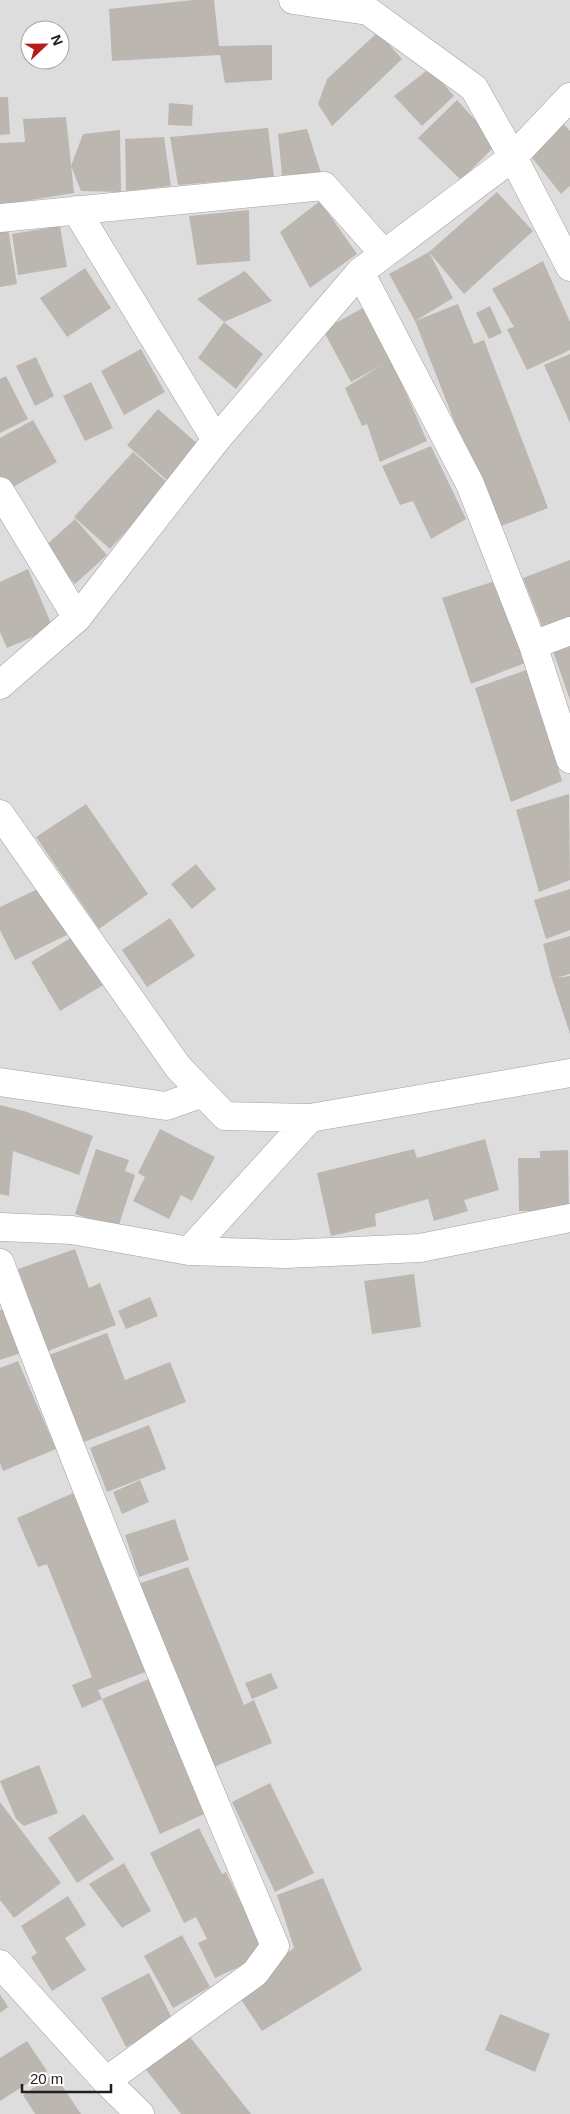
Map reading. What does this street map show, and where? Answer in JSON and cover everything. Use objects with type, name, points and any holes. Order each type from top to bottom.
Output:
[{"type":"street","points":[[293,0],[368,11],[474,88],[513,157],[570,267]]},
{"type":"street","points":[[0,685],[77,618],[216,440],[360,272],[513,157],[570,97]]},
{"type":"street","points":[[0,218],[324,186],[384,254]]},
{"type":"street","points":[[76,210],[216,440]]},
{"type":"street","points":[[360,272],[470,484],[533,645],[570,759]]},
{"type":"street","points":[[0,491],[77,618]]},
{"type":"street","points":[[533,645],[570,631]]},
{"type":"street","points":[[0,814],[178,1067],[225,1116],[310,1118],[570,1073]]},
{"type":"street","points":[[0,1082],[166,1106],[203,1093]]},
{"type":"street","points":[[189,1251],[310,1118]]},
{"type":"street","points":[[0,1227],[72,1230],[189,1251],[285,1254],[420,1248],[570,1218]]},
{"type":"street","points":[[0,1263],[52,1404],[180,1722],[275,1946],[255,1973],[106,2081]]},
{"type":"street","points":[[0,1964],[106,2081],[140,2114]]},
{"type":"shaded area","points":[[0,0],[570,0],[570,2114],[0,2114]]},
{"type":"building","points":[[193,0],[214,0],[219,46],[272,45],[272,80],[225,83],[220,55],[112,61],[109,9]]},
{"type":"building","points":[[378,32],[402,59],[332,126],[318,104],[327,79]]},
{"type":"building","points":[[430,68],[454,96],[422,126],[394,96]]},
{"type":"building","points":[[0,97],[8,97],[10,134],[0,135]]},
{"type":"building","points":[[457,100],[497,144],[461,180],[418,138]]},
{"type":"building","points":[[169,103],[193,105],[192,126],[168,125]]},
{"type":"building","points":[[66,117],[74,193],[0,205],[0,143],[25,142],[23,119]]},
{"type":"building","points":[[560,120],[570,131],[570,186],[561,194],[525,149]]},
{"type":"building","points":[[268,128],[274,177],[178,185],[170,137]]},
{"type":"building","points":[[307,129],[321,173],[282,175],[278,134]]},
{"type":"building","points":[[120,130],[121,192],[81,191],[71,166],[83,134]]},
{"type":"building","points":[[164,137],[171,186],[126,191],[125,139]]},
{"type":"building","points":[[497,192],[533,231],[464,294],[429,252]]},
{"type":"building","points":[[320,201],[357,254],[310,288],[280,232]]},
{"type":"building","points":[[249,210],[250,261],[197,265],[189,216]]},
{"type":"building","points":[[60,226],[67,267],[18,275],[12,234]]},
{"type":"building","points":[[8,228],[17,284],[0,287],[0,231]]},
{"type":"building","points":[[429,252],[453,298],[415,321],[389,274]]},
{"type":"building","points":[[543,261],[570,322],[570,350],[527,370],[507,329],[514,327],[492,289]]},
{"type":"building","points":[[85,268],[111,308],[67,337],[40,298]]},
{"type":"building","points":[[245,271],[272,301],[224,322],[197,299]]},
{"type":"building","points":[[458,304],[474,344],[484,340],[548,508],[496,528],[415,321]]},
{"type":"building","points":[[368,305],[427,441],[380,462],[367,424],[362,426],[345,388],[382,365],[351,382],[323,330]]},
{"type":"building","points":[[490,306],[502,333],[489,339],[476,313]]},
{"type":"building","points":[[224,322],[263,354],[236,389],[198,358]]},
{"type":"building","points":[[141,349],[165,392],[124,415],[101,371]]},
{"type":"building","points":[[570,354],[570,423],[544,365]]},
{"type":"building","points":[[36,357],[54,396],[35,406],[16,366]]},
{"type":"building","points":[[6,376],[28,419],[0,433],[0,379]]},
{"type":"building","points":[[91,382],[113,428],[85,441],[63,396]]},
{"type":"building","points":[[158,409],[200,446],[169,482],[127,445]]},
{"type":"building","points":[[33,420],[57,462],[8,490],[0,476],[0,438]]},
{"type":"building","points":[[431,446],[466,519],[431,539],[413,501],[400,505],[382,466]]},
{"type":"building","points":[[133,452],[169,484],[110,549],[74,517]]},
{"type":"building","points":[[75,519],[107,555],[75,584],[43,548]]},
{"type":"building","points":[[570,560],[570,618],[543,629],[523,578]]},
{"type":"building","points":[[28,569],[53,628],[7,648],[0,632],[0,582]]},
{"type":"building","points":[[495,581],[525,663],[471,684],[442,598]]},
{"type":"building","points":[[570,645],[570,700],[553,651]]},
{"type":"building","points":[[529,669],[562,781],[511,802],[475,688]]},
{"type":"building","points":[[569,794],[570,880],[539,892],[516,810]]},
{"type":"building","points":[[86,804],[148,894],[99,929],[36,837]]},
{"type":"building","points":[[196,864],[216,889],[192,909],[171,884]]},
{"type":"building","points":[[44,886],[67,935],[15,960],[0,930],[0,907]]},
{"type":"building","points":[[570,889],[570,930],[546,939],[534,900]]},
{"type":"building","points":[[170,918],[195,956],[147,987],[122,950]]},
{"type":"building","points":[[79,933],[108,982],[60,1011],[31,962]]},
{"type":"building","points":[[570,936],[570,974],[556,978],[570,976],[570,1034],[543,944]]},
{"type":"building","points":[[0,1105],[27,1112],[93,1136],[79,1175],[13,1151],[9,1196],[0,1194]]},
{"type":"building","points":[[160,1129],[215,1157],[192,1201],[181,1195],[169,1219],[133,1201],[145,1177],[138,1173]]},
{"type":"building","points":[[485,1139],[499,1190],[464,1200],[468,1211],[434,1221],[428,1199],[375,1214],[376,1226],[331,1236],[317,1173],[414,1149],[417,1158]]},
{"type":"building","points":[[96,1149],[129,1160],[125,1171],[135,1175],[118,1228],[75,1214]]},
{"type":"building","points":[[568,1150],[569,1211],[519,1211],[518,1158],[540,1158],[540,1151]]},
{"type":"building","points":[[75,1249],[89,1288],[100,1283],[116,1325],[48,1351],[18,1269]]},
{"type":"building","points":[[414,1274],[421,1327],[372,1334],[364,1281]]},
{"type":"building","points":[[150,1297],[158,1316],[126,1329],[118,1311]]},
{"type":"building","points":[[3,1309],[21,1353],[0,1360],[0,1310]]},
{"type":"building","points":[[107,1333],[125,1380],[170,1362],[186,1402],[84,1442],[49,1355]]},
{"type":"building","points":[[18,1361],[56,1449],[3,1471],[0,1463],[0,1368]]},
{"type":"building","points":[[149,1425],[166,1469],[107,1492],[90,1448]]},
{"type":"building","points":[[140,1480],[149,1502],[122,1514],[113,1492]]},
{"type":"building","points":[[73,1493],[113,1582],[148,1671],[98,1690],[102,1699],[82,1708],[72,1685],[92,1677],[47,1564],[38,1567],[17,1518]]},
{"type":"building","points":[[175,1519],[189,1560],[139,1577],[125,1535]]},
{"type":"building","points":[[188,1567],[244,1705],[254,1700],[272,1743],[214,1767],[138,1584]]},
{"type":"building","points":[[271,1673],[278,1688],[252,1699],[245,1683]]},
{"type":"building","points":[[151,1678],[209,1812],[160,1834],[102,1699]]},
{"type":"building","points":[[39,1765],[58,1813],[24,1826],[16,1819],[0,1781]]},
{"type":"building","points":[[270,1783],[314,1873],[275,1892],[232,1802]]},
{"type":"building","points":[[0,1802],[61,1883],[14,1918],[0,1900],[0,1896],[2,1897],[0,1895]]},
{"type":"building","points":[[84,1814],[114,1859],[77,1883],[48,1838]]},
{"type":"building","points":[[199,1828],[222,1874],[226,1872],[266,1954],[215,1978],[198,1943],[207,1939],[196,1917],[184,1923],[150,1853]]},
{"type":"building","points":[[124,1863],[151,1911],[122,1928],[89,1884]]},
{"type":"building","points":[[323,1878],[362,1970],[262,2031],[236,1992],[294,1948],[277,1895]]},
{"type":"building","points":[[68,1896],[86,1925],[65,1938],[86,1970],[52,1991],[31,1957],[37,1953],[21,1926]]},
{"type":"building","points":[[182,1935],[210,1987],[173,2008],[144,1956]]},
{"type":"building","points":[[149,1973],[174,2022],[126,2047],[101,1998]]},
{"type":"building","points":[[0,1994],[8,2007],[0,2013]]},
{"type":"building","points":[[500,2014],[550,2034],[535,2072],[485,2050]]},
{"type":"building","points":[[186,2032],[251,2114],[181,2114],[143,2066]]},
{"type":"building","points":[[27,2041],[47,2071],[0,2101],[0,2058]]},
{"type":"building","points":[[54,2074],[81,2114],[35,2114],[23,2095]]}]
